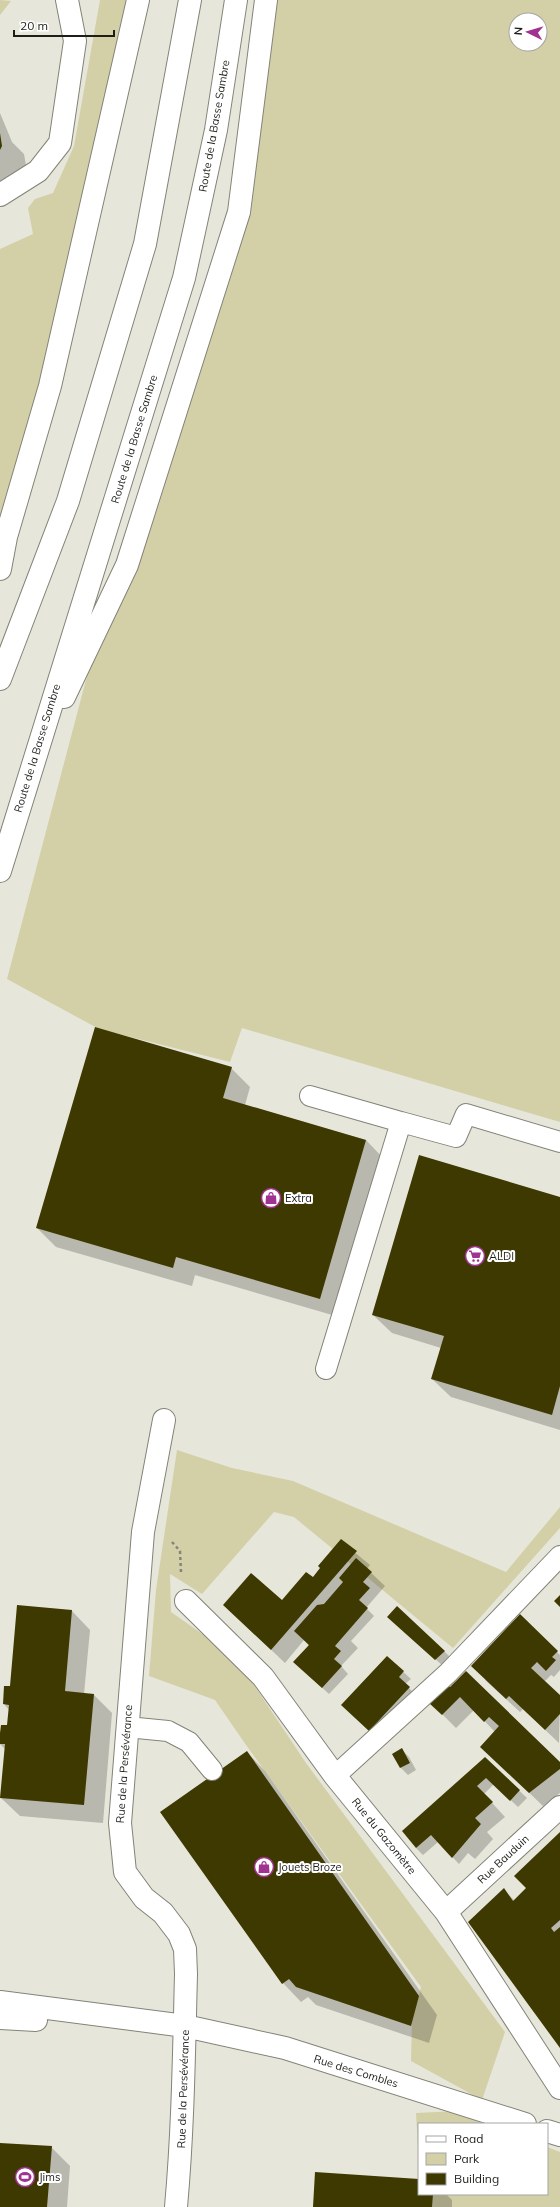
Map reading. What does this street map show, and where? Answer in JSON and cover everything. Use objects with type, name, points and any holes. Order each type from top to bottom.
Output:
[{"type":"main road","points":[[0,195],[38,171],[60,143],[75,41],[67,0]]},
{"type":"main road","points":[[0,569],[6,537],[50,386],[138,0]]},
{"type":"main road","points":[[0,679],[68,500],[145,244],[190,0]]},
{"type":"main road","name":"Route de la Basse Sambre","points":[[0,870],[184,278],[216,130],[236,0]]},
{"type":"main road","points":[[30,771],[127,565],[239,212],[266,0]]},
{"type":"main road","name":"Rue de la Persévérance","points":[[164,1420],[143,1532],[120,1824],[125,1872],[144,1898],[164,1913],[179,1934],[185,1949],[185,2026],[180,2126],[181,2156],[176,2207]]},
{"type":"main road","name":"Rue du Gazomètre","points":[[186,1601],[263,1677],[335,1776],[446,1912],[560,2088]]},
{"type":"main road","name":"Rue Bauduin","points":[[446,1912],[560,1807]]},
{"type":"main road","name":"Rue des Combles","points":[[0,2002],[185,2026],[285,2048],[522,2123]]},
{"type":"main road","name":"Rue des Combles","points":[[0,2018],[185,2026]]},
{"type":"main road","points":[[548,2131],[560,2135]]},
{"type":"lane","points":[[310,1096],[456,1137],[466,1114],[560,1142]]},
{"type":"lane","points":[[326,1369],[401,1122]]},
{"type":"lane","points":[[335,1776],[448,1673],[560,1556]]},
{"type":"lane","points":[[127,1727],[168,1731],[189,1742],[212,1770]]},
{"type":"path","points":[[143,1532],[164,1534],[180,1551],[186,1601]]},
{"type":"green space","points":[[0,0],[11,1],[0,15]]},
{"type":"green space","points":[[100,0],[126,0],[114,105],[60,311],[0,525],[0,249],[33,234],[28,208],[35,199],[53,193],[74,146]]},
{"type":"green space","points":[[276,0],[560,0],[560,1122],[242,1028],[230,1062],[99,1029],[7,979],[87,676],[198,375]]},
{"type":"green space","points":[[177,1450],[232,1468],[293,1481],[506,1572],[560,1507],[560,1528],[453,1648],[294,1517],[274,1512],[202,1594],[170,1574],[171,1612],[208,1638],[250,1679],[306,1763],[505,2032],[482,2100],[411,2061],[412,2021],[421,1987],[215,1700],[149,1676],[156,1590]]},
{"type":"green space","points":[[457,2111],[487,2123],[418,2123],[418,2148],[416,2113]]},
{"type":"green space","points":[[548,2147],[560,2152],[560,2207],[431,2207],[432,2195],[548,2195]]},
{"type":"building","points":[[0,133],[2,146],[0,150]]},
{"type":"building","points":[[95,1027],[232,1067],[223,1098],[366,1140],[320,1299],[176,1257],[173,1268],[36,1228]]},
{"type":"building","name":"ALDI","points":[[419,1155],[560,1197],[560,1386],[552,1415],[431,1379],[444,1336],[372,1315]]},
{"type":"building","points":[[341,1539],[357,1551],[271,1650],[223,1605],[251,1573],[282,1600],[306,1572],[313,1577],[320,1568],[318,1566]]},
{"type":"building","points":[[356,1558],[372,1572],[363,1582],[370,1588],[359,1600],[368,1608],[335,1646],[341,1651],[334,1659],[342,1666],[322,1688],[293,1662],[309,1645],[294,1631],[317,1605],[324,1604],[343,1582],[339,1578]]},
{"type":"building","points":[[560,1595],[560,1607],[554,1601]]},
{"type":"building","points":[[17,1605],[72,1610],[65,1691],[94,1694],[84,1805],[0,1798],[5,1744],[0,1744],[0,1733],[1,1725],[7,1725],[9,1705],[3,1704],[4,1686],[10,1686]]},
{"type":"building","points":[[397,1606],[445,1651],[435,1660],[387,1617]]},
{"type":"building","points":[[520,1614],[558,1651],[552,1657],[556,1660],[546,1671],[537,1662],[531,1668],[560,1695],[560,1714],[545,1730],[509,1696],[506,1699],[471,1666]]},
{"type":"building","points":[[387,1656],[404,1671],[399,1677],[410,1687],[369,1731],[341,1705]]},
{"type":"building","points":[[466,1671],[560,1762],[560,1769],[529,1793],[480,1747],[499,1726],[489,1717],[484,1722],[460,1697],[442,1715],[429,1703],[447,1685],[450,1687]]},
{"type":"building","points":[[402,1748],[410,1763],[400,1768],[392,1754]]},
{"type":"building","name":"Jouets Broze","points":[[247,1751],[419,1996],[411,2026],[296,1987],[289,1979],[282,1984],[160,1812]]},
{"type":"building","points":[[485,1757],[520,1790],[510,1801],[486,1778],[477,1786],[493,1802],[475,1818],[481,1824],[452,1858],[431,1835],[416,1848],[402,1831]]},
{"type":"building","points":[[560,1832],[560,1920],[551,1928],[554,1932],[560,1927],[560,2048],[468,1922],[504,1888],[513,1901],[526,1888],[514,1876]]},
{"type":"building","name":"Jims","points":[[0,2143],[52,2146],[47,2207],[0,2207]]},
{"type":"building","points":[[315,2172],[418,2179],[418,2195],[433,2195],[432,2207],[313,2207]]},
{"type":"place","name":"Extra","points":[[271,1198]]},
{"type":"place","name":"ALDI","points":[[475,1256]]},
{"type":"place","name":"Jouets Broze","points":[[264,1867]]},
{"type":"place","name":"Jims","points":[[25,2177]]}]
